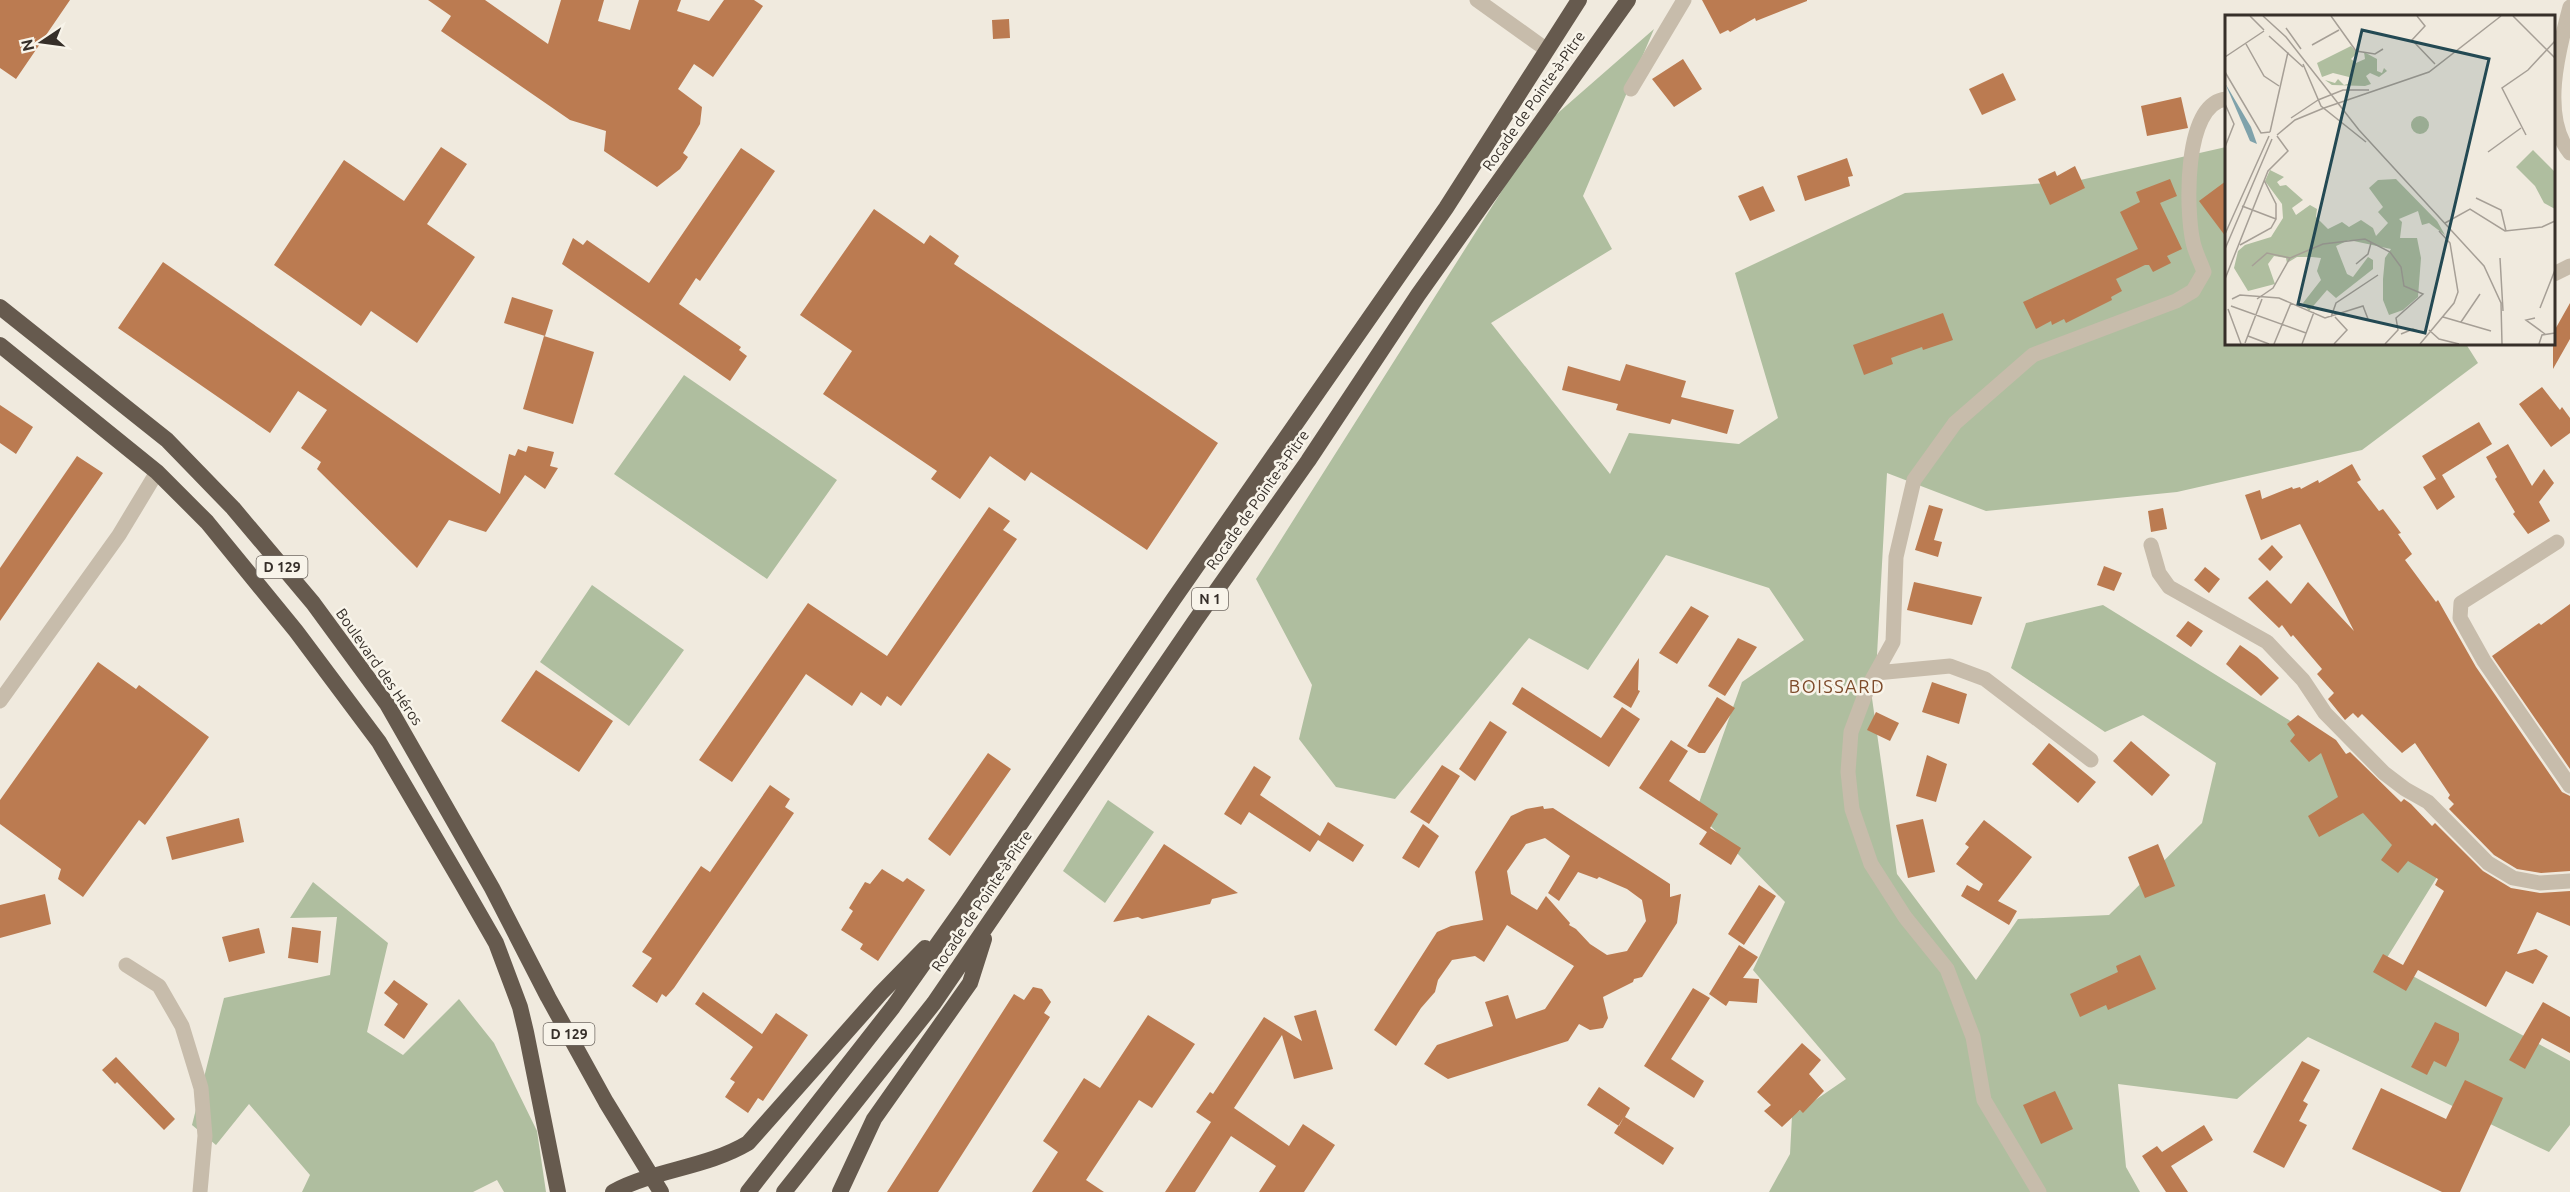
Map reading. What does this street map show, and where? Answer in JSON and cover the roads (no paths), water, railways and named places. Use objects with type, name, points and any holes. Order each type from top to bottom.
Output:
[{"type":"highway","name":"Rocade de Pointe-à-Pitre","points":[[748,1192],[893,1007],[963,908],[1173,600],[1446,208],[1579,0]]},
{"type":"highway","name":"Rocade de Pointe-à-Pitre","points":[[784,1192],[934,1003],[1195,621],[1308,461],[1418,295],[1628,0]]},
{"type":"highway","name":"Boulevard des Héros","points":[[0,307],[167,440],[233,508],[313,603],[387,704],[492,888],[548,996],[661,1192]]},
{"type":"highway","name":"D 129","points":[[0,345],[157,472],[207,522],[296,631],[380,742],[496,943],[520,1007],[558,1192]]},
{"type":"highway","points":[[612,1192],[651,1177],[718,1158],[748,1143],[881,993],[963,908]]},
{"type":"highway","points":[[840,1192],[874,1119],[970,983],[988,924]]},
{"type":"street","points":[[1476,0],[1547,50]]},
{"type":"street","points":[[1631,89],[1684,0]]},
{"type":"street","points":[[2555,76],[2556,59],[2570,7]]},
{"type":"street","points":[[2039,1192],[1984,1100],[1973,1037],[1947,969],[1905,918],[1871,864],[1852,809],[1848,772],[1851,732],[1876,673],[1893,642],[1896,557],[1914,480],[1955,423],[2033,355],[2176,301],[2193,291],[2204,272],[2193,243],[2188,181],[2195,137],[2208,110],[2225,99]]},
{"type":"street","points":[[2555,102],[2563,145],[2570,153]]},
{"type":"street","points":[[2555,273],[2570,266]]},
{"type":"street","points":[[0,702],[119,535],[157,472]]},
{"type":"street","points":[[2557,542],[2461,603],[2459,611],[2460,618],[2484,661],[2570,786]]},
{"type":"street","points":[[2151,545],[2159,573],[2169,587],[2266,642],[2303,680],[2325,713],[2384,772],[2405,789],[2428,802],[2488,862],[2513,878],[2540,883],[2570,881]]},
{"type":"street","points":[[1876,673],[1950,666],[1985,679],[2091,760]]},
{"type":"street","points":[[126,965],[159,986],[182,1026],[201,1088],[205,1136],[200,1192]]},
{"type":"district","name":"BOISSARD","points":[[1837,687]]}]
